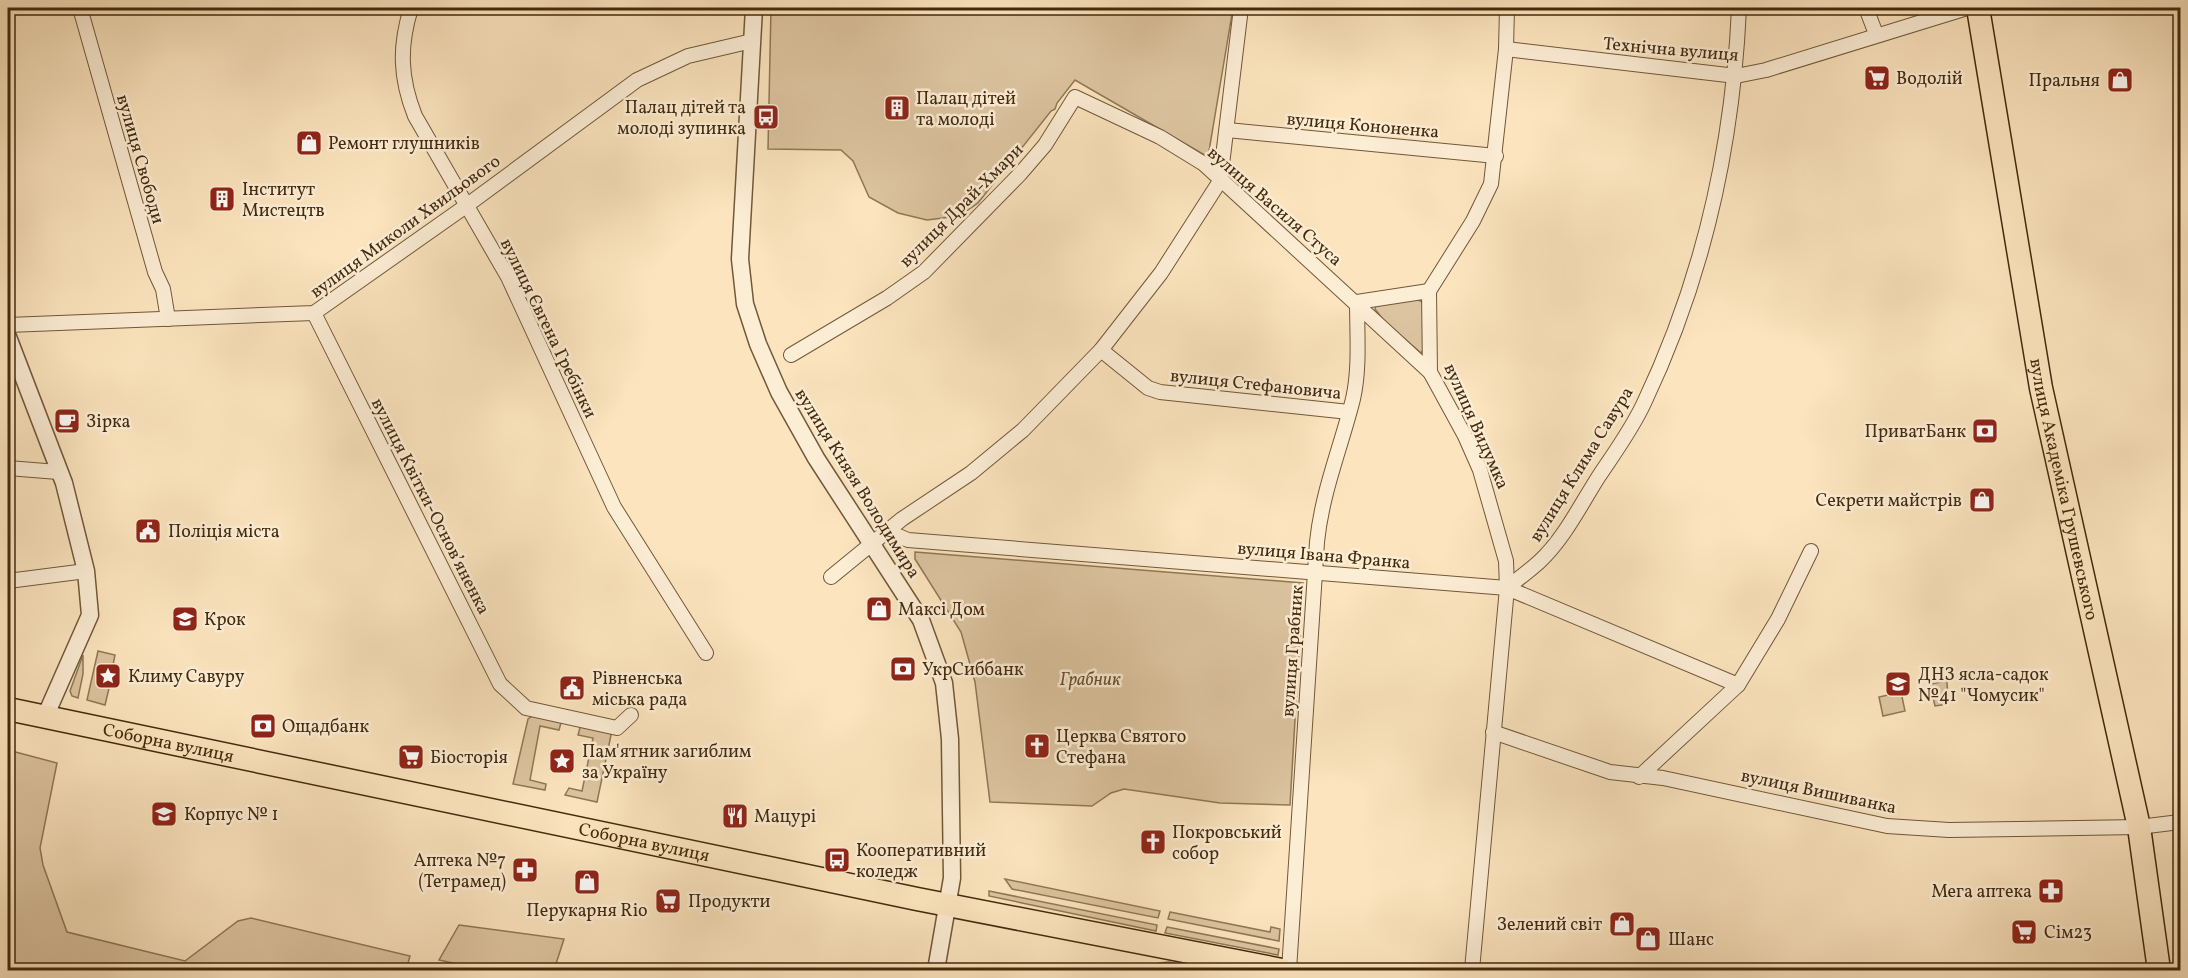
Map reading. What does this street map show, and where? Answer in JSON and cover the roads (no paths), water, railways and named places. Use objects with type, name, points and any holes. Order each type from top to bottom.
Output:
[{"type":"main road","name":"вулиця Академіка Грушевського","points":[[1978,8],[2051,442],[2139,827],[2159,970]]},
{"type":"main road","name":"Соборна вулиця","points":[[8,709],[947,905],[1282,970]]},
{"type":"street","name":"вулиця Свободи","points":[[80,8],[154,272],[163,289],[168,319]]},
{"type":"street","name":"вулиця Євгена Гребінки","points":[[411,8],[402,48],[408,97],[415,116],[513,288],[614,507],[706,652]]},
{"type":"street","name":"вулиця Князя Володимира","points":[[754,8],[740,259],[745,304],[758,344],[779,392],[816,458],[921,620],[944,683],[950,739],[952,878],[936,970]]},
{"type":"street","points":[[831,577],[889,532],[902,519],[971,473],[1023,430],[1101,350],[1161,273],[1220,181],[1241,8]]},
{"type":"street","points":[[1357,302],[1429,291],[1473,221],[1491,184],[1496,156],[1506,49],[1507,8]]},
{"type":"street","name":"вулиця Клима Савура","points":[[1508,588],[1541,561],[1562,532],[1644,404],[1660,367],[1702,249],[1720,177],[1736,76],[1739,8]]},
{"type":"street","points":[[1866,8],[1876,34]]},
{"type":"street","name":"Технічна вулиця","points":[[1506,49],[1736,76],[1766,70],[1876,34],[1966,8]]},
{"type":"street","name":"вулиця Миколи Хвильового","points":[[8,325],[314,313],[466,206],[637,80],[688,56],[752,40]]},
{"type":"street","name":"вулиця Василя Стуса","points":[[1075,97],[1160,137],[1204,164],[1220,181],[1357,302],[1430,372]]},
{"type":"street","name":"вулиця Драй-Хмари","points":[[791,355],[887,298],[924,272],[1020,174],[1044,145],[1075,97]]},
{"type":"street","name":"вулиця Кононенка","points":[[1227,130],[1496,156]]},
{"type":"street","name":"вулиця Видумка","points":[[1429,291],[1430,372],[1465,436],[1480,470],[1506,561],[1508,588]]},
{"type":"street","name":"вулиця Грабник","points":[[1289,970],[1315,572],[1322,505],[1349,412],[1356,373],[1357,302]]},
{"type":"street","name":"вулиця Квітки-Основʼяненка","points":[[314,313],[500,684],[526,708],[617,728],[631,715]]},
{"type":"street","points":[[8,337],[64,483],[86,571],[90,615],[45,717]]},
{"type":"street","name":"вулиця Стефановича","points":[[1101,350],[1148,388],[1160,393],[1349,412]]},
{"type":"street","points":[[8,468],[58,472]]},
{"type":"street","name":"вулиця Івана Франка","points":[[889,532],[908,540],[1508,588],[1738,685]]},
{"type":"street","points":[[1639,777],[1738,685],[1778,619],[1811,551]]},
{"type":"street","points":[[8,581],[86,571]]},
{"type":"street","points":[[1472,970],[1508,588]]},
{"type":"street","name":"вулиця Вишиванка","points":[[1493,732],[1610,772],[1663,778],[1887,826],[1949,830],[2139,827],[2181,822]]},
{"type":"place","name":"Водолій","points":[[1877,78]]},
{"type":"place","name":"Пральня","points":[[2120,80]]},
{"type":"place","name":"Палац дітей та молоді","points":[[897,108]]},
{"type":"place","name":"Палац дітей та молоді зупинка","points":[[766,117]]},
{"type":"place","name":"Ремонт глушників","points":[[309,143]]},
{"type":"place","name":"Інститут Мистецтв","points":[[222,199]]},
{"type":"place","name":"Зірка","points":[[67,421]]},
{"type":"place","name":"ПриватБанк","points":[[1985,431]]},
{"type":"place","name":"Секрети майстрів","points":[[1982,500]]},
{"type":"place","name":"Поліція міста","points":[[148,531]]},
{"type":"place","name":"Максі Дом","points":[[879,609]]},
{"type":"place","name":"Крок","points":[[185,619]]},
{"type":"place","name":"УкрСиббанк","points":[[903,669]]},
{"type":"place","name":"Климу Савуру","points":[[108,676]]},
{"type":"place","name":"ДНЗ ясла-садок №41 \"Чомусик\"","points":[[1898,684]]},
{"type":"place","name":"Рівненська міська рада","points":[[572,688]]},
{"type":"place","name":"Ощадбанк","points":[[263,726]]},
{"type":"place","name":"Церква Святого Стефана","points":[[1037,746]]},
{"type":"place","name":"Біосторія","points":[[411,757]]},
{"type":"place","name":"Пам'ятник загиблим за Україну","points":[[562,761]]},
{"type":"place","name":"Корпус № 1","points":[[164,814]]},
{"type":"place","name":"Мацурі","points":[[735,816]]},
{"type":"place","name":"Покровський собор","points":[[1153,842]]},
{"type":"place","name":"Кооперативний коледж","points":[[837,860]]},
{"type":"place","name":"Аптека №7 (Тетрамед)","points":[[525,870]]},
{"type":"place","name":"Перукарня Rio","points":[[587,882]]},
{"type":"place","name":"Мега аптека","points":[[2051,891]]},
{"type":"place","name":"Продукти","points":[[668,901]]},
{"type":"place","name":"Зелений світ","points":[[1622,924]]},
{"type":"place","name":"Сім23","points":[[2024,932]]},
{"type":"place","name":"Шанс","points":[[1648,939]]},
{"type":"park label","name":"Грабник","points":[[1090,679]]}]
